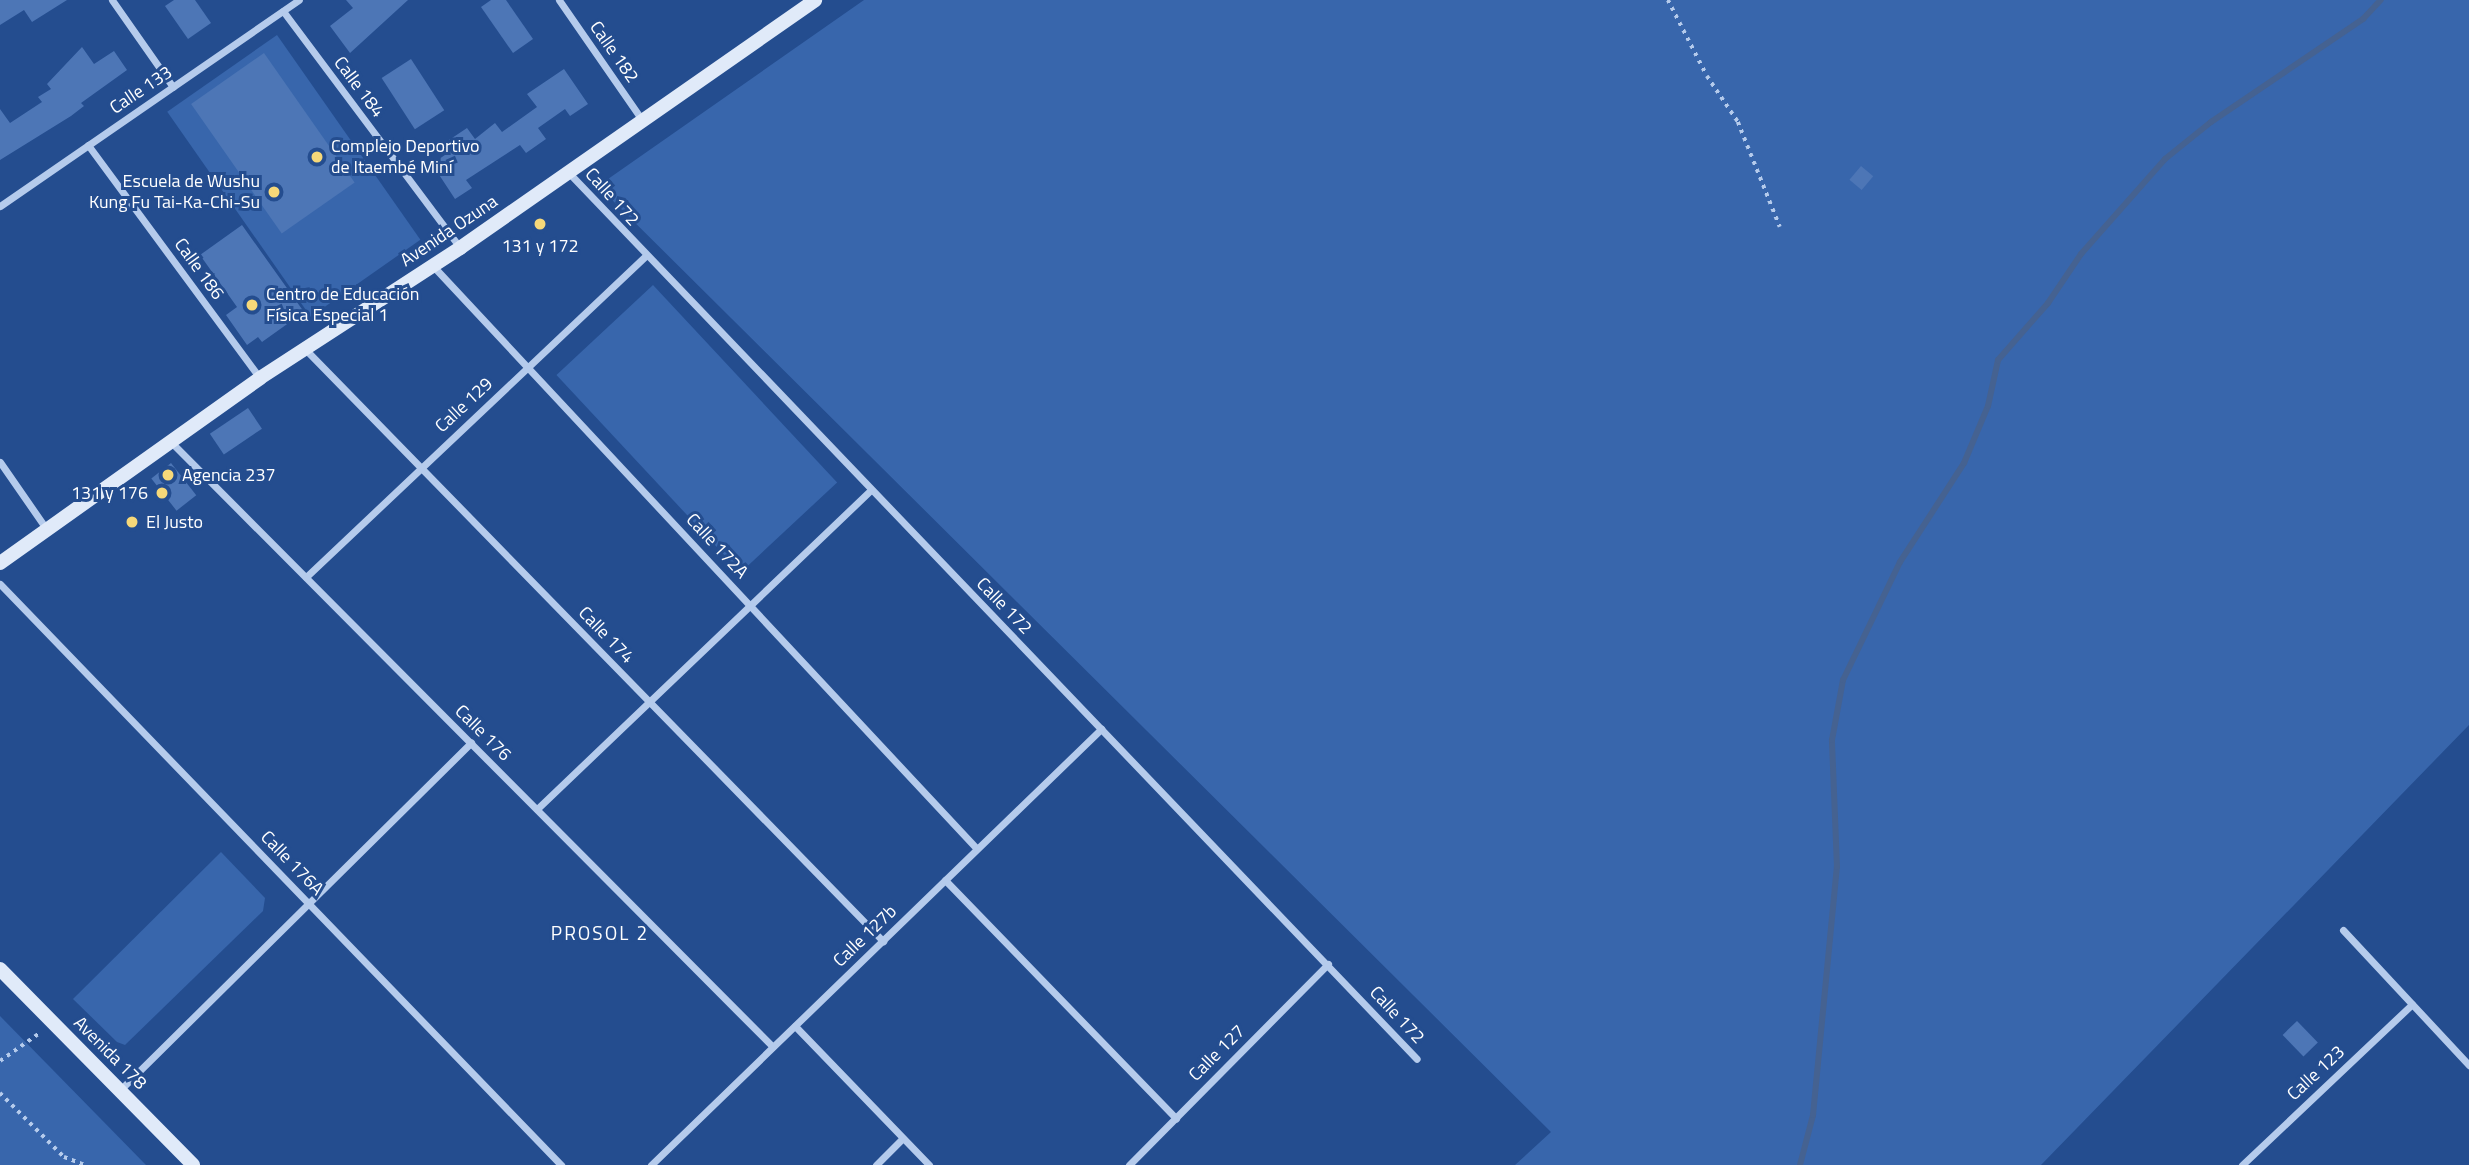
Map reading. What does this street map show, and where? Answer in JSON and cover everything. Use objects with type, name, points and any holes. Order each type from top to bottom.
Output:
[{"type":"main road","name":"Avenida Ozuna","points":[[0,564],[260,379],[307,351],[460,248],[815,0]]},
{"type":"main road","name":"Avenida 178","points":[[0,969],[193,1165]]},
{"type":"street","points":[[112,0],[173,87]]},
{"type":"street","name":"Calle 133","points":[[0,205],[299,0]]},
{"type":"street","name":"Calle 182","points":[[559,0],[643,122]]},
{"type":"street","name":"Calle 184","points":[[283,11],[460,248]]},
{"type":"street","name":"Calle 186","points":[[88,145],[260,379]]},
{"type":"street","name":"Calle 172","points":[[569,173],[645,256],[1417,1059]]},
{"type":"street","name":"Calle 129","points":[[306,577],[645,256]]},
{"type":"street","name":"Calle 172A","points":[[432,265],[977,849]]},
{"type":"street","name":"Calle 174","points":[[307,351],[883,941]]},
{"type":"street","name":"Calle 176","points":[[171,442],[773,1047]]},
{"type":"street","points":[[0,463],[47,530]]},
{"type":"street","points":[[537,809],[871,490]]},
{"type":"street","name":"Calle 176A","points":[[0,584],[561,1165]]},
{"type":"street","name":"Calle 127b","points":[[652,1165],[1101,729]]},
{"type":"street","points":[[120,1090],[471,743]]},
{"type":"street","points":[[945,880],[1175,1118]]},
{"type":"street","points":[[2343,930],[2469,1065]]},
{"type":"street","name":"Calle 127","points":[[1129,1165],[1328,964]]},
{"type":"street","name":"Calle 123","points":[[2242,1165],[2412,1004]]},
{"type":"street","points":[[795,1026],[929,1165]]},
{"type":"street","points":[[876,1165],[902,1139]]},
{"type":"path","points":[[1668,0],[1707,76],[1738,122],[1780,227]]},
{"type":"path","points":[[0,1061],[54,1023]]},
{"type":"path","points":[[0,1093],[64,1157],[85,1165]]},
{"type":"shaded area","points":[[864,0],[2469,0],[2469,725],[2041,1165],[1515,1165],[1551,1132],[598,186]]},
{"type":"shaded area","points":[[277,35],[420,240],[311,317],[167,112]]},
{"type":"shaded area","points":[[653,285],[837,482],[741,572],[556,375]]},
{"type":"shaded area","points":[[221,852],[265,898],[263,911],[125,1045],[117,1042],[73,999]]},
{"type":"shaded area","points":[[0,1016],[146,1165],[0,1165]]},
{"type":"building","points":[[0,0],[67,0],[32,22],[24,10],[0,25]]},
{"type":"building","points":[[174,0],[195,0],[211,23],[188,39],[165,6]]},
{"type":"building","points":[[346,0],[408,0],[350,53],[330,26],[353,8]]},
{"type":"building","points":[[491,0],[506,0],[533,39],[513,53],[481,7]]},
{"type":"building","points":[[82,47],[94,64],[114,51],[127,70],[81,103],[84,106],[71,116],[0,160],[0,109],[10,123],[42,102],[38,97],[51,89],[47,84]]},
{"type":"building","points":[[264,53],[355,182],[282,233],[191,104]]},
{"type":"building","points":[[411,59],[444,110],[415,129],[382,78]]},
{"type":"building","points":[[564,69],[588,104],[570,116],[565,109],[538,128],[546,139],[526,153],[520,145],[466,180],[472,188],[455,199],[432,164],[452,150],[446,142],[467,128],[475,139],[495,123],[502,132],[537,107],[527,94]]},
{"type":"building","points":[[1861,166],[1873,176],[1862,190],[1849,180]]},
{"type":"building","points":[[242,225],[304,312],[262,342],[258,337],[247,345],[226,315],[237,307],[200,255]]},
{"type":"building","points":[[248,408],[262,429],[224,454],[210,434]]},
{"type":"building","points":[[171,463],[196,495],[177,511],[151,478]]},
{"type":"building","points":[[2297,1021],[2318,1043],[2303,1056],[2283,1035]]},
{"type":"waterway","points":[[1800,1165],[1813,1115],[1837,867],[1832,740],[1843,680],[1900,562],[1964,463],[1988,406],[1998,360],[2048,303],[2081,254],[2165,159],[2211,122],[2363,19],[2381,0]]},
{"type":"place","name":"Complejo Deportivo de Itaembé Miní","points":[[317,157]]},
{"type":"place","name":"Escuela de Wushu Kung Fu Tai-Ka-Chi-Su","points":[[274,192]]},
{"type":"place","name":"131 y 172","points":[[540,224]]},
{"type":"place","name":"Centro de Educación Física Especial 1","points":[[252,305]]},
{"type":"place","name":"Agencia 237","points":[[168,475]]},
{"type":"place","name":"131 y 176","points":[[162,493]]},
{"type":"place","name":"El Justo","points":[[132,522]]},
{"type":"district","name":"PROSOL 2","points":[[600,933]]}]
